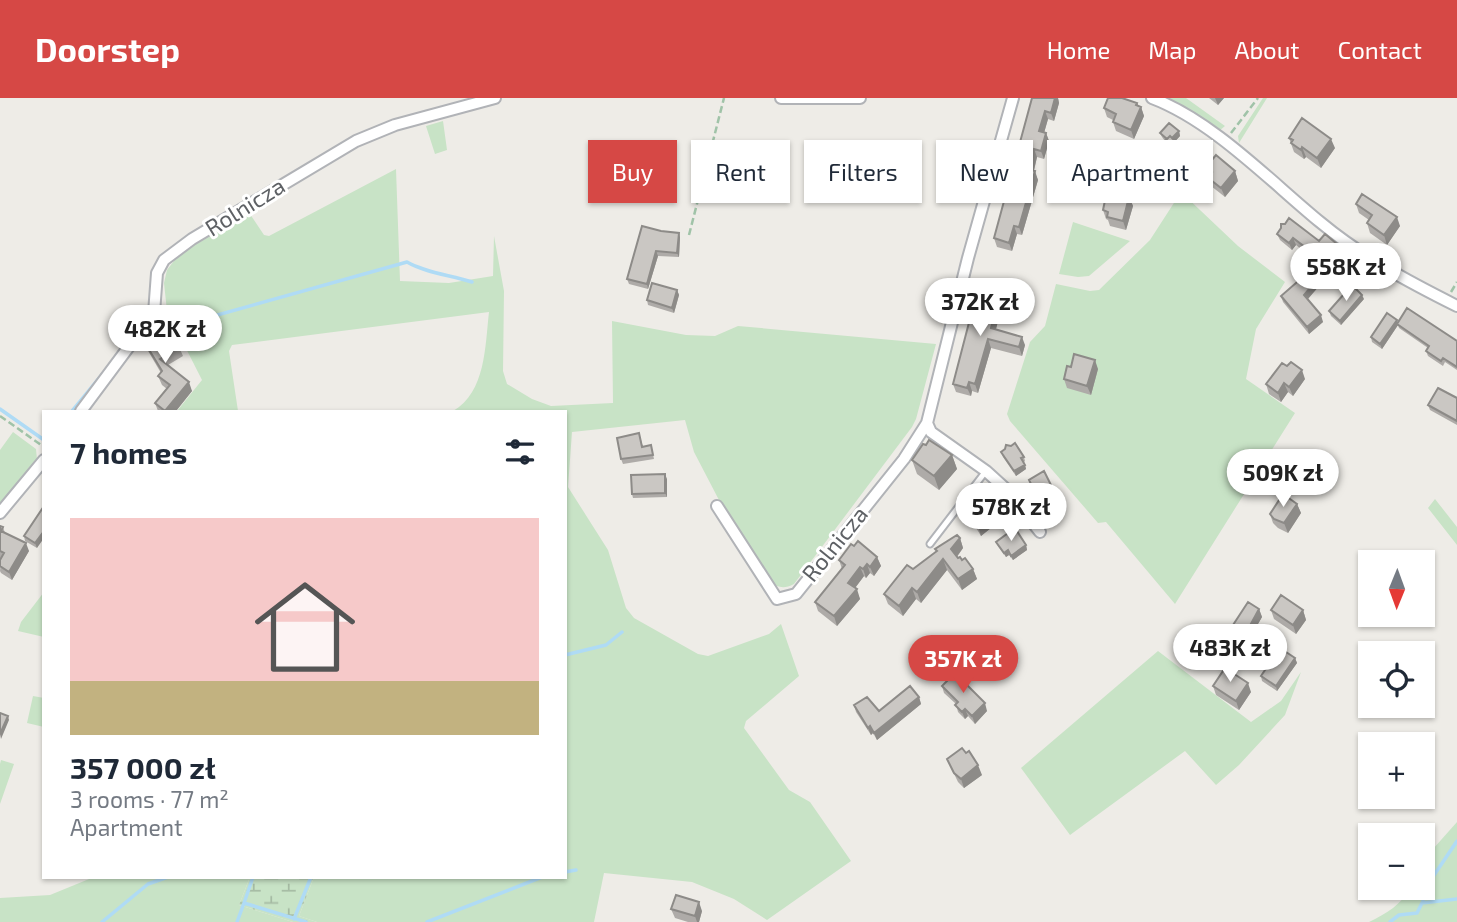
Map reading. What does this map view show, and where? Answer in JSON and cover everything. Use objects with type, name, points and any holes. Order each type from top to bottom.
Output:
[{"type":"street","name":"Rolnicza","points":[[82,410],[154,313],[157,273],[164,260],[192,239],[356,141],[395,125],[495,98]]},
{"type":"street","points":[[781,98],[860,98]]},
{"type":"street","name":"Rolnicza","points":[[717,506],[777,599],[785,599],[796,594],[904,459],[927,424],[968,258],[1013,98]]},
{"type":"street","points":[[1152,98],[1167,104],[1225,141],[1320,223],[1357,250],[1399,277],[1457,306]]},
{"type":"street","points":[[927,424],[931,432],[986,471],[1008,491],[1040,532]]},
{"type":"street","points":[[0,513],[42,462]]},
{"type":"lane","points":[[930,544],[986,471]]},
{"type":"path","points":[[689,236],[724,98]]},
{"type":"path","points":[[1225,141],[1258,98]]},
{"type":"path","points":[[0,416],[42,446]]},
{"type":"green space","points":[[1166,98],[1186,98],[1225,126],[1219,131]]},
{"type":"green space","points":[[1263,98],[1267,98],[1239,143],[1238,136]]},
{"type":"green space","points":[[443,121],[447,150],[435,154],[426,126]]},
{"type":"green space","points":[[396,169],[400,281],[449,283],[493,276],[494,236],[504,291],[503,371],[507,384],[532,399],[551,406],[613,403],[612,321],[686,335],[715,336],[738,326],[936,344],[912,427],[794,584],[787,587],[779,587],[770,582],[720,502],[694,452],[685,420],[572,432],[568,487],[608,550],[626,608],[634,618],[698,654],[708,656],[769,634],[781,624],[799,676],[746,721],[744,728],[789,790],[810,802],[851,861],[767,920],[734,899],[692,882],[604,873],[594,922],[317,922],[299,916],[313,879],[567,879],[567,410],[454,410],[464,403],[478,380],[485,353],[489,312],[232,345],[229,351],[238,410],[178,410],[202,380],[167,311],[164,283],[167,270],[180,253],[250,214],[264,235],[269,236]]},
{"type":"green space","points":[[1174,203],[1193,203],[1238,246],[1285,282],[1256,329],[1246,379],[1295,413],[1175,604],[1106,522],[1098,523],[1010,421],[1007,414],[1030,342],[1045,326],[1056,284],[1090,291],[1099,290],[1150,240]]},
{"type":"green space","points":[[1073,222],[1130,241],[1089,276],[1059,274]]},
{"type":"green space","points":[[13,432],[36,449],[37,460],[0,505],[0,450]]},
{"type":"green space","points":[[1435,499],[1457,527],[1457,545],[1428,508]]},
{"type":"green space","points":[[42,595],[42,637],[18,631],[21,622]]},
{"type":"green space","points":[[1158,651],[1251,722],[1281,701],[1301,672],[1285,715],[1239,765],[1216,785],[1185,751],[1070,835],[1021,768]]},
{"type":"green space","points":[[33,696],[42,698],[42,727],[27,723]]},
{"type":"green space","points":[[1,760],[14,764],[0,804],[0,764]]},
{"type":"green space","points":[[1457,822],[1457,922],[1369,922],[1402,900],[1435,900],[1435,847]]},
{"type":"green space","points":[[89,879],[249,879],[239,905],[293,922],[0,922],[0,898],[50,895]]},
{"type":"green space","points":[[249,879],[313,879],[299,916],[317,922],[293,922],[239,905]]},
{"type":"building","points":[[1032,98],[1055,98],[1051,113],[1045,111],[1039,131],[1046,133],[1041,151],[1034,149],[1033,153],[1033,140],[1021,140]]},
{"type":"building","points":[[1108,98],[1122,98],[1141,107],[1131,130],[1113,122],[1116,114],[1104,108]]},
{"type":"building","points":[[1302,118],[1331,139],[1317,158],[1291,143],[1293,140],[1289,138]]},
{"type":"building","points":[[1169,123],[1179,131],[1167,139],[1160,133]]},
{"type":"building","points":[[1216,155],[1235,171],[1221,188],[1213,182],[1213,159]]},
{"type":"building","points":[[1362,194],[1397,217],[1384,235],[1367,223],[1372,215],[1356,204]]},
{"type":"building","points":[[1004,203],[1026,203],[1019,227],[1014,226],[1009,243],[994,238]]},
{"type":"building","points":[[1104,203],[1128,203],[1123,221],[1107,217],[1108,212],[1103,210]]},
{"type":"building","points":[[1289,218],[1319,241],[1325,234],[1343,249],[1304,295],[1321,315],[1307,327],[1281,296],[1304,276],[1295,268],[1310,251],[1293,238],[1289,243],[1277,234],[1281,224],[1285,224]]},
{"type":"building","points":[[642,226],[679,233],[677,253],[656,251],[647,284],[627,279]]},
{"type":"building","points":[[652,283],[677,290],[672,308],[647,300]]},
{"type":"building","points":[[1352,285],[1362,295],[1340,321],[1329,311]]},
{"type":"building","points":[[978,288],[1000,294],[991,328],[1022,337],[1019,347],[988,339],[975,384],[969,382],[967,388],[953,384]]},
{"type":"building","points":[[1407,308],[1457,341],[1457,367],[1426,351],[1429,346],[1397,324]]},
{"type":"building","points":[[1387,313],[1397,320],[1380,344],[1371,337]]},
{"type":"building","points":[[157,325],[165,340],[173,335],[179,347],[160,359],[189,382],[166,410],[155,403],[170,385],[158,376],[162,371],[140,335]]},
{"type":"building","points":[[1074,354],[1095,360],[1087,386],[1064,379]]},
{"type":"building","points":[[1291,362],[1302,370],[1289,387],[1284,383],[1278,393],[1266,384],[1282,363],[1287,366]]},
{"type":"building","points":[[1438,388],[1457,398],[1457,421],[1428,405]]},
{"type":"building","points":[[639,433],[642,447],[651,445],[653,455],[621,459],[617,438]]},
{"type":"building","points":[[929,440],[952,455],[934,476],[912,460]]},
{"type":"building","points":[[1015,443],[1024,457],[1021,458],[1025,465],[1014,471],[1001,452],[1006,445]]},
{"type":"building","points":[[1044,471],[1055,493],[1040,502],[1029,480]]},
{"type":"building","points":[[665,474],[665,493],[632,494],[631,475]]},
{"type":"building","points":[[1283,494],[1297,504],[1284,523],[1270,514]]},
{"type":"building","points":[[989,497],[997,498],[1004,506],[978,526],[972,517],[973,510],[988,506]]},
{"type":"building","points":[[42,509],[42,534],[35,543],[24,536]]},
{"type":"building","points":[[0,526],[3,527],[1,531],[26,543],[9,572],[0,566],[4,553],[0,551]]},
{"type":"building","points":[[1015,528],[1026,545],[1011,556],[1008,550],[1004,553],[996,542]]},
{"type":"building","points":[[957,535],[960,538],[951,549],[958,558],[965,558],[973,569],[958,579],[943,559],[917,592],[912,588],[899,606],[884,594],[907,565],[913,569],[937,551],[935,549]]},
{"type":"building","points":[[858,541],[877,557],[870,567],[867,564],[863,569],[860,567],[848,583],[857,589],[834,616],[815,602],[845,565],[839,560],[851,544],[854,546]]},
{"type":"building","points":[[1281,595],[1303,610],[1293,625],[1271,610]]},
{"type":"building","points":[[1248,602],[1259,609],[1233,657],[1218,648]]},
{"type":"building","points":[[1280,648],[1295,658],[1276,686],[1261,676]]},
{"type":"building","points":[[1225,668],[1248,683],[1236,701],[1213,686]]},
{"type":"building","points":[[955,673],[985,703],[972,716],[955,705],[958,702],[942,686]]},
{"type":"building","points":[[910,686],[919,697],[874,733],[870,726],[868,728],[854,705],[867,697],[879,711]]},
{"type":"building","points":[[0,713],[8,716],[0,734]]},
{"type":"building","points":[[962,748],[966,753],[969,751],[978,765],[961,779],[954,773],[947,759]]},
{"type":"building","points":[[676,895],[699,902],[695,916],[671,909]]},
{"type":"waterway","points":[[169,310],[178,326],[407,262],[472,282]]},
{"type":"waterway","points":[[142,321],[148,307]]},
{"type":"waterway","points":[[73,410],[104,372]]},
{"type":"waterway","points":[[0,409],[42,439]]},
{"type":"waterway","points":[[567,655],[606,645],[622,632]]},
{"type":"waterway","points":[[1423,902],[1424,890],[1457,841]]},
{"type":"waterway","points":[[567,872],[576,870]]},
{"type":"waterway","points":[[102,922],[148,884],[162,879]]},
{"type":"waterway","points":[[244,903],[252,879]]},
{"type":"waterway","points":[[294,919],[310,879]]},
{"type":"waterway","points":[[427,922],[537,879]]},
{"type":"waterway","points":[[1390,922],[1399,915],[1417,913],[1422,903],[1457,899]]},
{"type":"waterway","points":[[237,922],[244,903],[306,922]]}]
